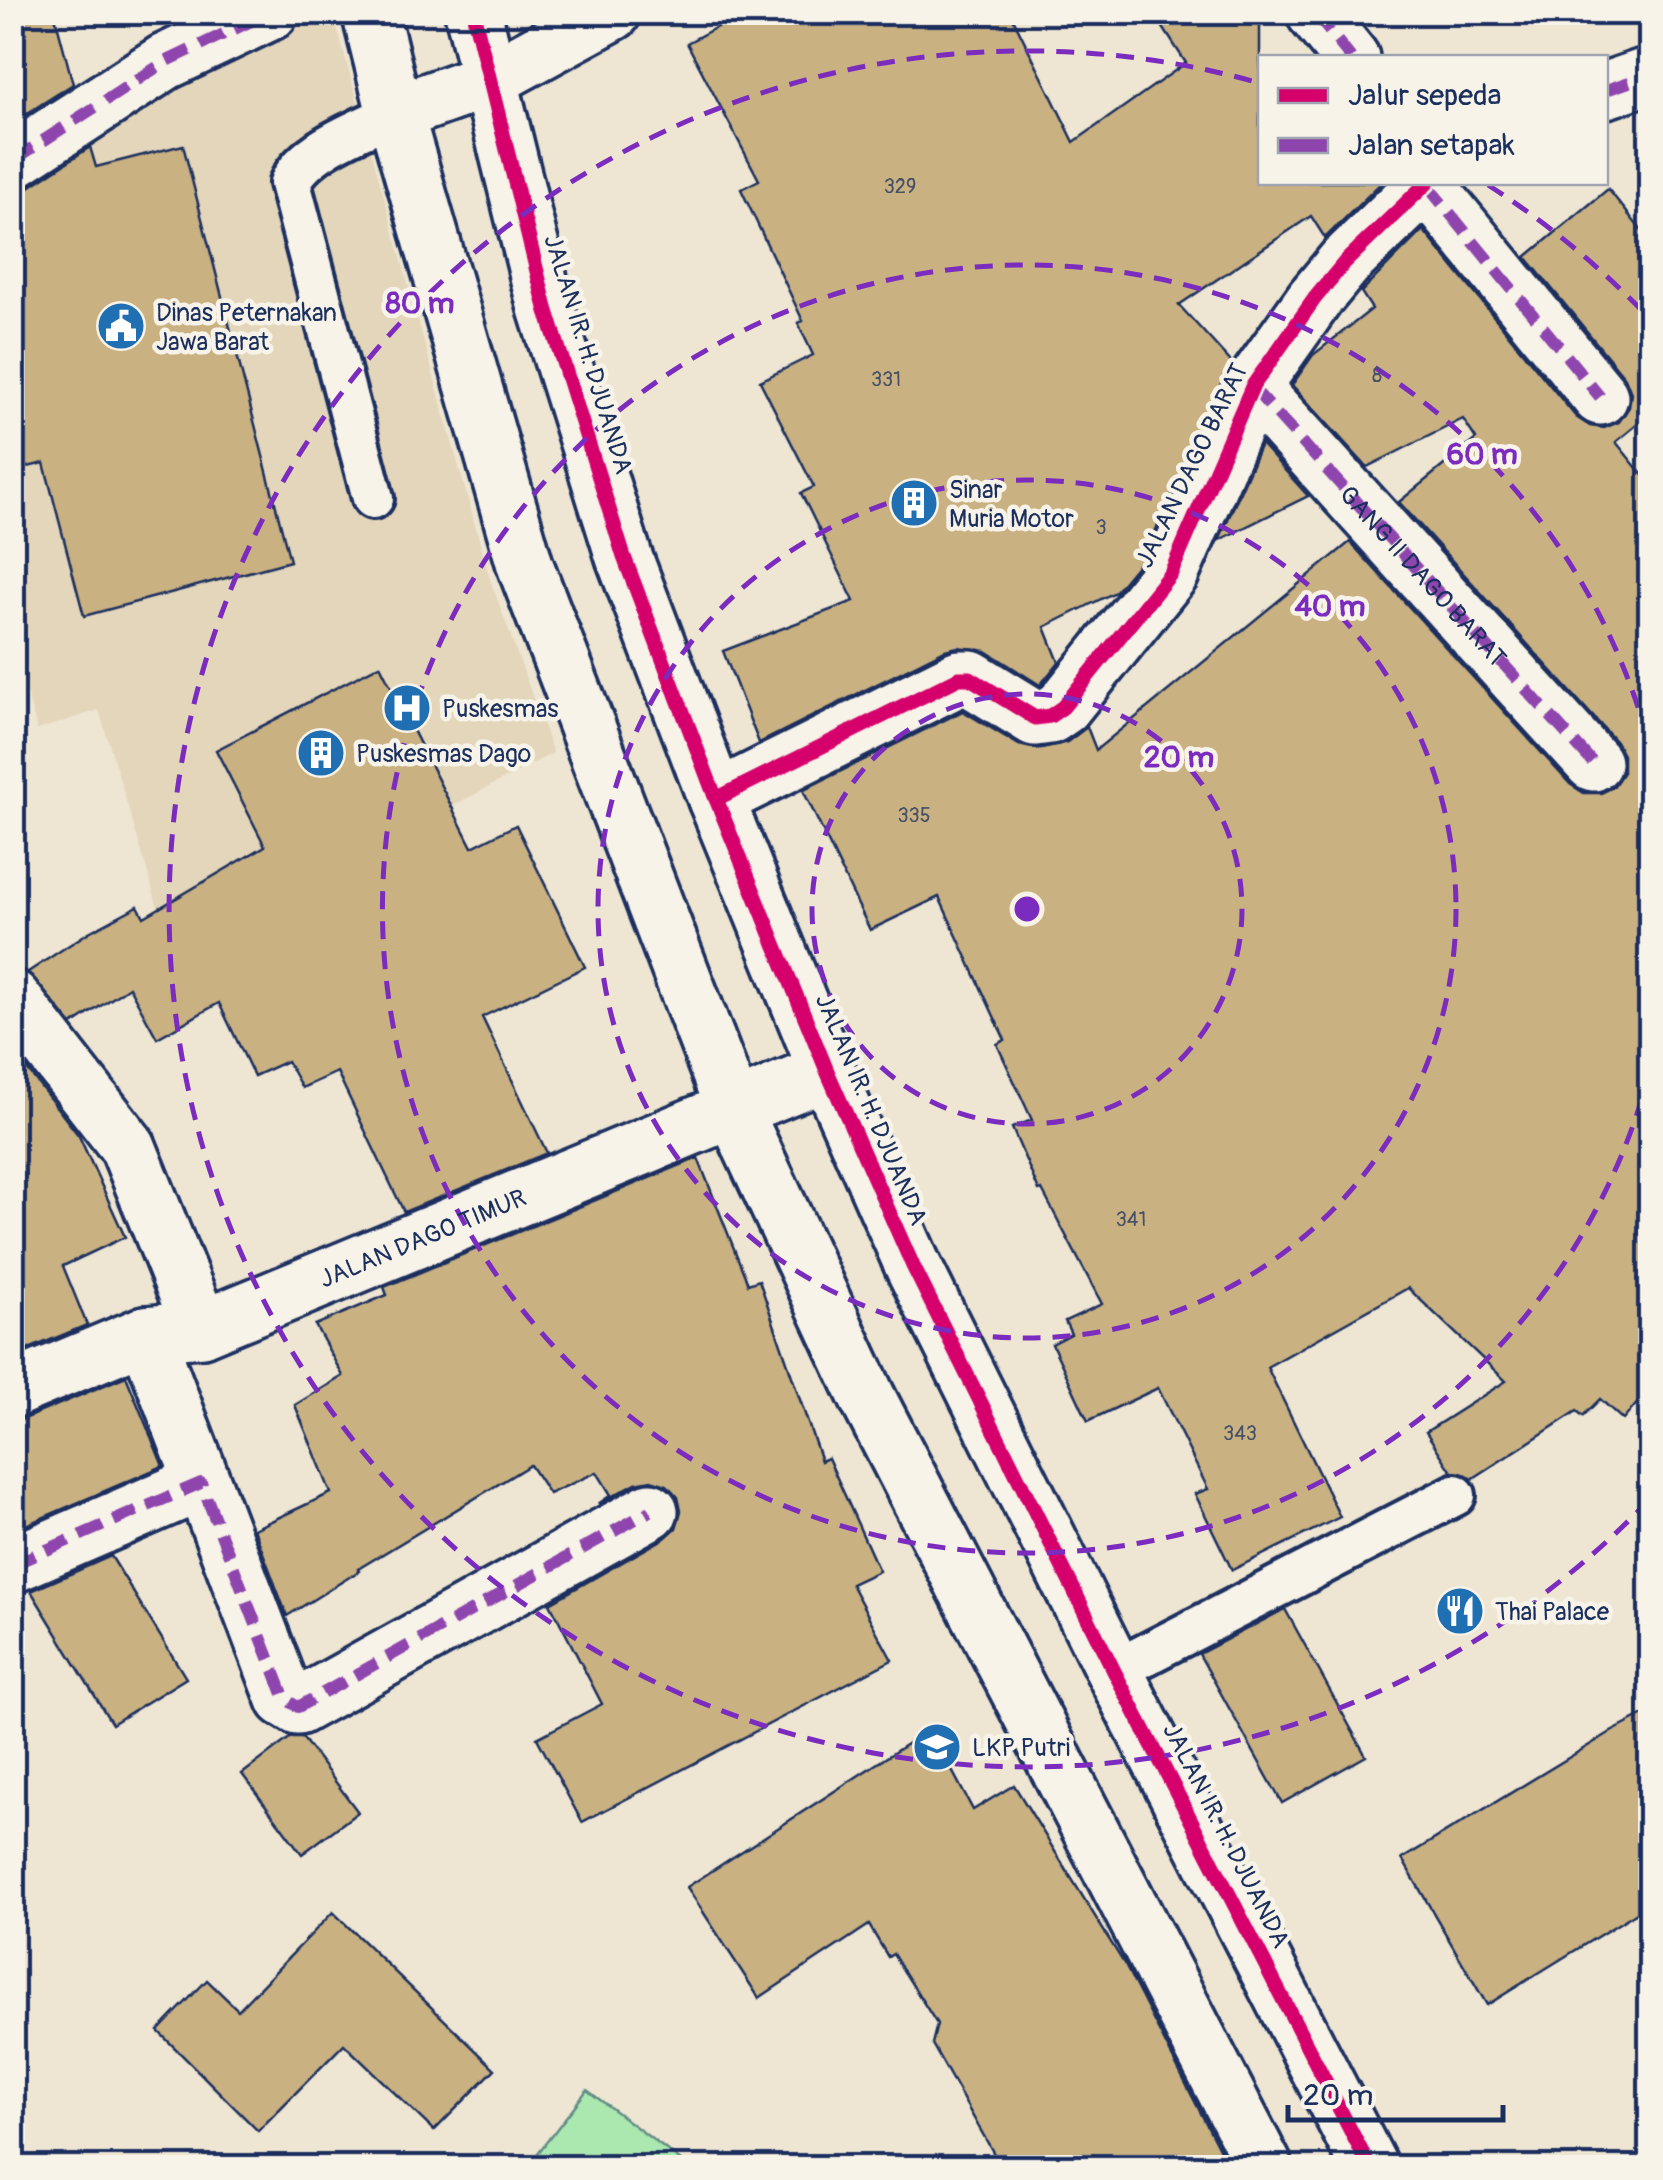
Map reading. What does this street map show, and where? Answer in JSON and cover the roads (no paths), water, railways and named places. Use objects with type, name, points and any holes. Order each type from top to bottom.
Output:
[{"type":"street","points":[[12,161],[165,62],[270,12]]},
{"type":"street","points":[[370,12],[394,114],[525,565],[733,1108],[867,1397],[1265,2168]]},
{"type":"street","name":"JALAN IR. H. DJUANDA","points":[[472,12],[546,308],[612,521],[716,800],[827,1071],[913,1266],[1114,1671],[1370,2168]]},
{"type":"street","points":[[394,114],[488,80],[613,12]]},
{"type":"street","points":[[1314,12],[1349,55]]},
{"type":"street","points":[[1608,89],[1650,75]]},
{"type":"street","name":"JALAN DAGO BARAT","points":[[716,800],[959,678],[970,678],[1036,718],[1050,716],[1063,707],[1171,573],[1252,387],[1345,262],[1425,185]]},
{"type":"street","points":[[1429,185],[1600,397]]},
{"type":"street","name":"GANG II DAGO BARAT","points":[[1252,387],[1594,763]]},
{"type":"street","points":[[12,998],[128,1147],[201,1328]]},
{"type":"street","name":"JALAN DAGO TIMUR","points":[[12,1390],[146,1334],[201,1328],[827,1071]]},
{"type":"street","points":[[146,1334],[284,1699],[298,1708],[650,1511]]},
{"type":"street","points":[[12,1565],[201,1484]]},
{"type":"lane","points":[[373,498],[290,183],[298,169],[333,142],[394,114]]},
{"type":"lane","points":[[1114,1671],[1455,1495]]},
{"type":"place","name":"Dinas Peternakan Jawa Barat","points":[[121,326]]},
{"type":"place","name":"Sinar Muria Motor","points":[[914,503]]},
{"type":"place","name":"Puskesmas","points":[[407,708]]},
{"type":"place","name":"Puskesmas Dago","points":[[321,753]]},
{"type":"place","name":"Thai Palace","points":[[1460,1611]]},
{"type":"place","name":"LKP Putri","points":[[937,1747]]}]
